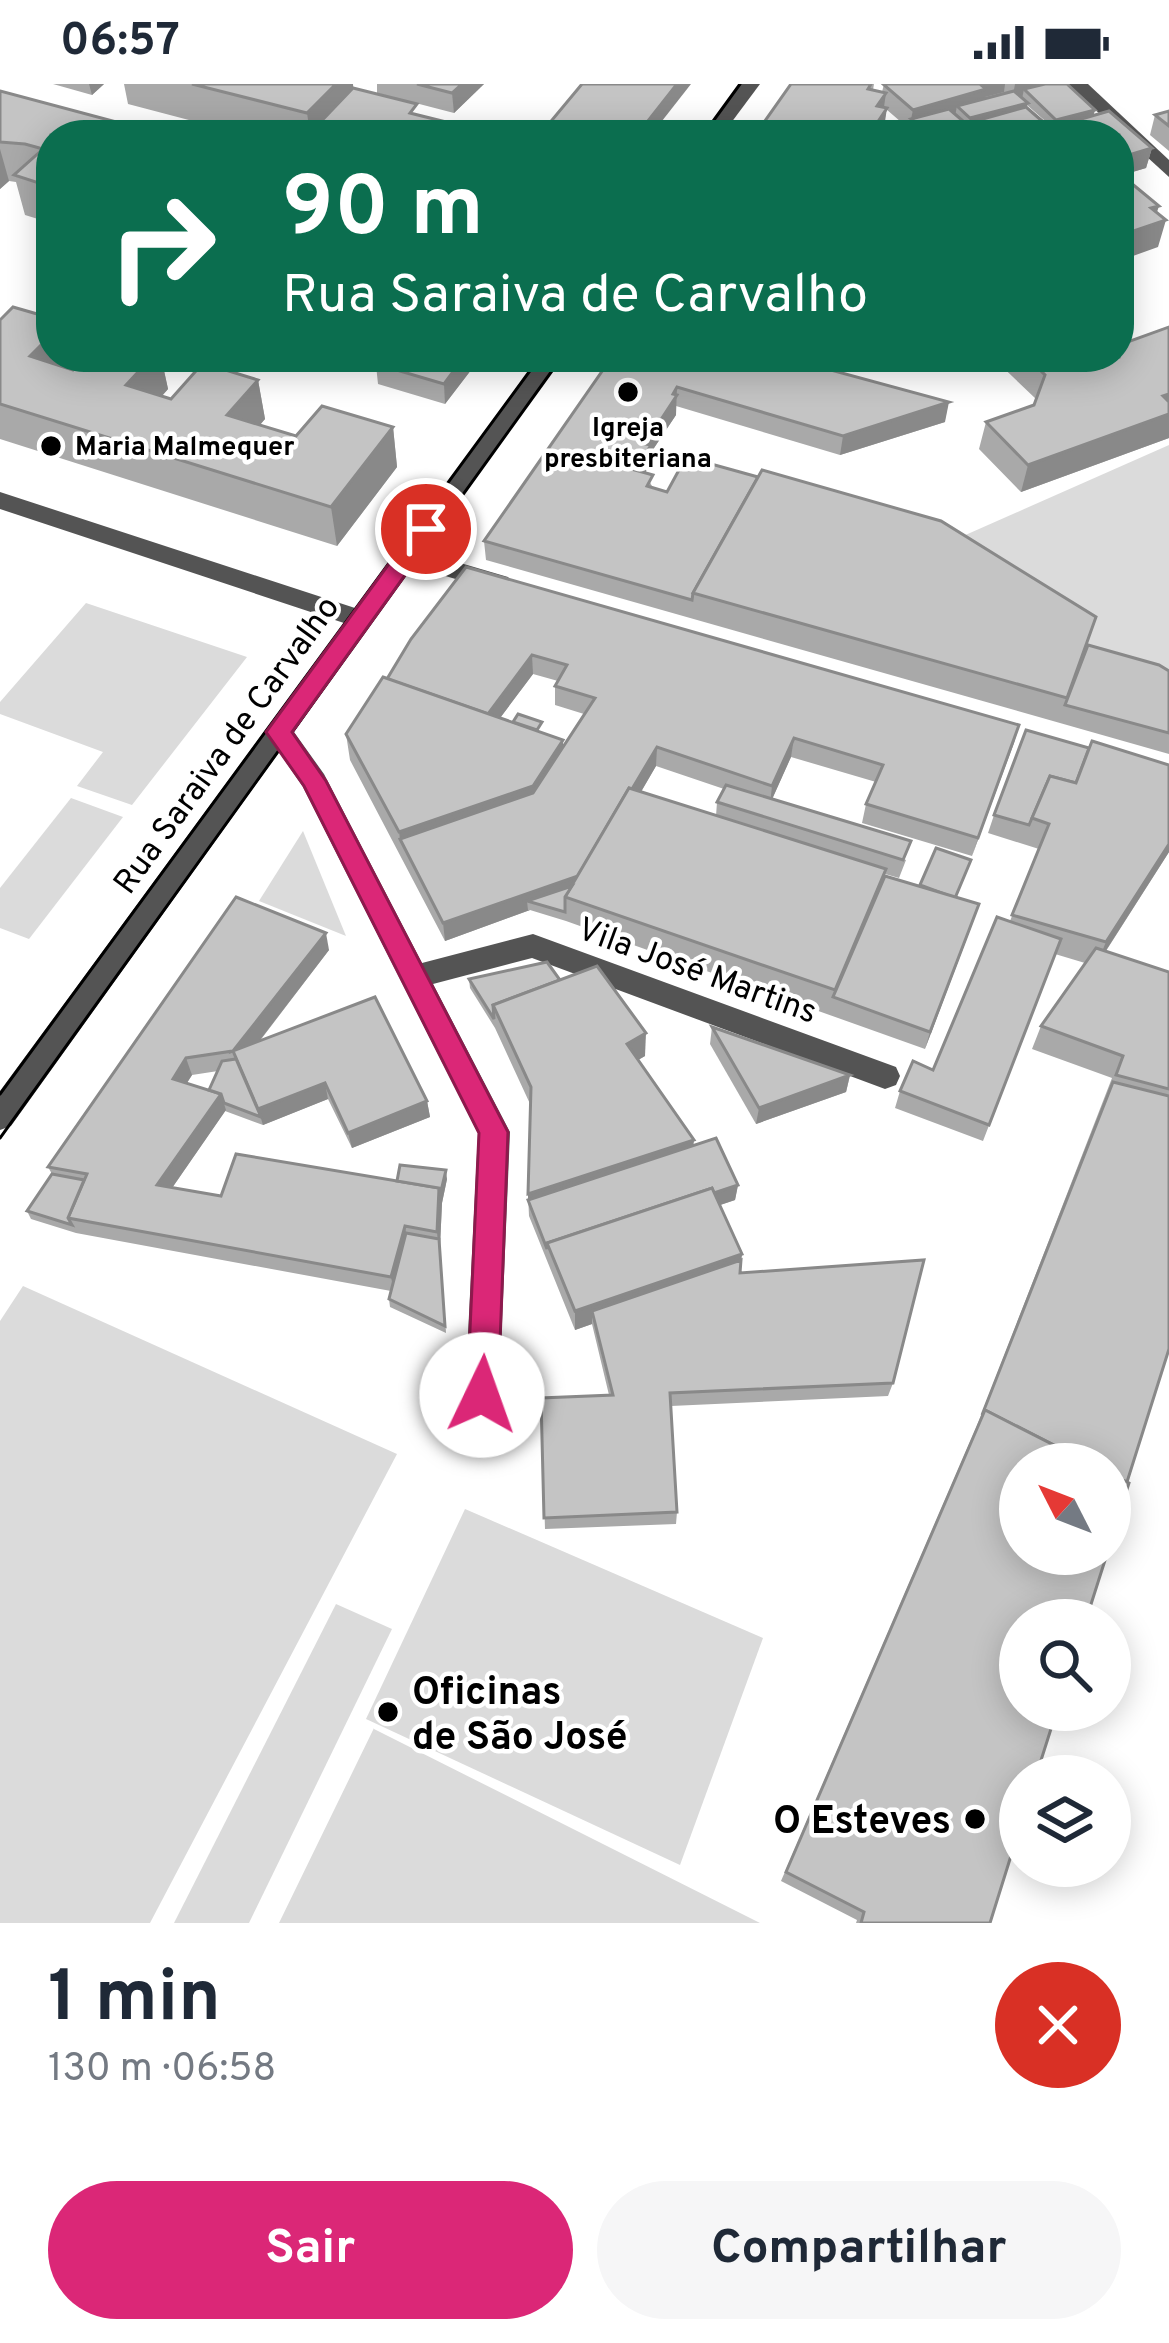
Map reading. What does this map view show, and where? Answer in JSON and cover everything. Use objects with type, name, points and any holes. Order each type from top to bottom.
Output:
[{"type":"street","points":[[723,120],[750,84]]},
{"type":"street","points":[[1077,84],[1115,120]]},
{"type":"street","points":[[1134,138],[1169,171]]},
{"type":"street","name":"Rua Saraiva de Carvalho","points":[[0,1116],[540,372]]},
{"type":"street","points":[[0,500],[361,619]]},
{"type":"street","points":[[406,556],[528,591]]},
{"type":"street","points":[[279,732],[314,781],[494,1132],[482,1395]]},
{"type":"street","name":"Vila José Martins","points":[[415,977],[533,946],[885,1076]]},
{"type":"shaded area","points":[[1169,445],[1169,695],[936,548]]},
{"type":"shaded area","points":[[86,603],[247,657],[132,805],[77,786],[103,752],[0,714],[0,702]]},
{"type":"shaded area","points":[[71,798],[123,817],[29,939],[0,928],[0,888]]},
{"type":"shaded area","points":[[303,831],[346,936],[259,901]]},
{"type":"shaded area","points":[[23,1286],[397,1454],[150,1923],[0,1923],[0,1321]]},
{"type":"shaded area","points":[[465,1509],[763,1638],[680,1865],[366,1719]]},
{"type":"shaded area","points":[[336,1604],[392,1629],[249,1923],[174,1923]]},
{"type":"shaded area","points":[[374,1729],[760,1923],[279,1923]]},
{"type":"building","points":[[192,84],[336,84],[307,113]]},
{"type":"building","points":[[417,84],[462,84],[452,93]]},
{"type":"building","points":[[582,84],[677,84],[649,120],[552,120]]},
{"type":"building","points":[[791,84],[871,84],[868,89],[886,93],[877,106],[887,108],[879,120],[766,120]]},
{"type":"building","points":[[883,84],[980,84],[986,89],[913,110]]},
{"type":"building","points":[[1067,84],[1095,110],[1056,120],[1024,89]]},
{"type":"building","points":[[353,88],[417,104],[410,113],[438,120],[322,120]]},
{"type":"building","points":[[0,91],[109,120],[36,120],[36,147],[0,142]]},
{"type":"building","points":[[1014,91],[1028,103],[970,118],[957,106]]},
{"type":"building","points":[[1026,107],[1041,120],[979,120]]},
{"type":"building","points":[[949,109],[962,120],[912,120]]},
{"type":"building","points":[[1109,111],[1119,120],[1078,120]]},
{"type":"building","points":[[1169,111],[1169,126],[1155,115]]},
{"type":"building","points":[[1134,133],[1152,148],[1134,153]]},
{"type":"building","points":[[36,155],[36,182],[14,175]]},
{"type":"building","points":[[1134,185],[1159,206],[1151,208],[1166,220],[1134,231]]},
{"type":"building","points":[[13,307],[36,314],[36,350],[30,356],[36,358],[36,372],[138,372],[126,385],[171,399],[195,372],[232,372],[258,380],[227,415],[296,436],[322,406],[393,427],[331,507],[0,404],[0,320]]},
{"type":"building","points":[[1169,327],[1169,394],[1163,396],[1169,402],[1169,414],[1028,465],[986,422],[1034,405],[1045,375],[1042,372],[1134,372],[1134,340]]},
{"type":"building","points":[[403,372],[453,372],[444,384]]},
{"type":"building","points":[[602,372],[838,372],[949,402],[843,436],[677,387],[673,394],[677,395],[645,444],[651,445],[635,470],[653,475],[647,486],[667,492],[686,457],[758,477],[692,600],[484,541]]},
{"type":"building","points":[[762,470],[941,521],[1096,617],[1067,698],[693,593]]},
{"type":"building","points":[[466,567],[1019,725],[978,838],[866,804],[883,765],[794,738],[772,786],[657,747],[578,876],[443,923],[400,839],[533,793],[595,698],[555,686],[567,665],[532,655],[488,714],[387,679]]},
{"type":"building","points":[[1088,645],[1169,671],[1169,733],[1065,705]]},
{"type":"building","points":[[383,677],[563,740],[533,786],[399,832],[346,734]]},
{"type":"building","points":[[518,714],[542,722],[537,730],[513,722]]},
{"type":"building","points":[[1026,730],[1089,748],[1076,783],[1050,776],[1029,825],[994,815]]},
{"type":"building","points":[[1092,741],[1169,765],[1169,844],[1106,942],[1012,915],[1049,824],[1032,818],[1050,776],[1076,783]]},
{"type":"building","points":[[726,785],[911,841],[903,860],[717,802]]},
{"type":"building","points":[[629,788],[886,869],[835,990],[565,897]]},
{"type":"building","points":[[936,848],[971,860],[955,898],[920,885]]},
{"type":"building","points":[[885,876],[979,904],[930,1032],[833,997]]},
{"type":"building","points":[[572,886],[565,897],[565,912],[527,901]]},
{"type":"building","points":[[236,897],[326,933],[233,1051],[186,1058],[173,1079],[221,1094],[157,1185],[221,1196],[236,1154],[439,1188],[437,1232],[405,1226],[391,1277],[68,1218],[87,1174],[48,1167]]},
{"type":"building","points":[[997,917],[1061,939],[989,1125],[900,1091],[913,1061],[933,1070]]},
{"type":"building","points":[[1096,948],[1169,972],[1169,1089],[1116,1075],[1123,1056],[1041,1026]]},
{"type":"building","points":[[547,962],[560,980],[493,1005],[494,1019],[469,979]]},
{"type":"building","points":[[597,966],[646,1033],[627,1044],[694,1140],[528,1194],[531,1087],[493,1005]]},
{"type":"building","points":[[375,997],[427,1101],[348,1133],[325,1083],[258,1109],[233,1051]]},
{"type":"building","points":[[712,1027],[850,1075],[759,1108]]},
{"type":"building","points":[[236,1059],[261,1117],[224,1103],[221,1094],[209,1090],[222,1061]]},
{"type":"building","points":[[1113,1082],[1169,1096],[1169,1349],[1131,1469],[1131,1443],[1050,1443],[985,1410],[982,1415]]},
{"type":"building","points":[[716,1138],[738,1185],[714,1193],[712,1188],[547,1243],[547,1249],[528,1200]]},
{"type":"building","points":[[400,1165],[446,1170],[440,1195],[439,1188],[397,1181]]},
{"type":"building","points":[[52,1174],[84,1180],[68,1218],[72,1225],[27,1211]]},
{"type":"building","points":[[712,1188],[742,1254],[575,1311],[547,1243]]},
{"type":"building","points":[[406,1233],[439,1239],[445,1326],[389,1299]]},
{"type":"building","points":[[741,1260],[740,1273],[924,1260],[893,1383],[670,1393],[677,1512],[544,1518],[541,1398],[613,1395],[592,1311]]},
{"type":"building","points":[[985,1410],[1050,1443],[999,1443],[999,1575],[1100,1575],[1093,1599],[999,1599],[999,1731],[1050,1731],[1043,1755],[999,1755],[1001,1887],[990,1923],[861,1923],[864,1912],[786,1872]]},
{"type":"tram line","points":[[714,120],[740,84]]},
{"type":"tram line","points":[[0,1094],[529,372]]},
{"type":"tram line","points":[[0,1138],[551,372]]},
{"type":"place","name":"Igreja presbiteriana","points":[[628,392]]},
{"type":"place","name":"Maria Malmequer","points":[[51,446]]},
{"type":"place","name":"Oficinas de São José","points":[[388,1712]]},
{"type":"place","name":"O Esteves","points":[[975,1819]]},
{"type":"route","points":[[426,529],[279,732],[314,781],[494,1132],[482,1395]]}]
